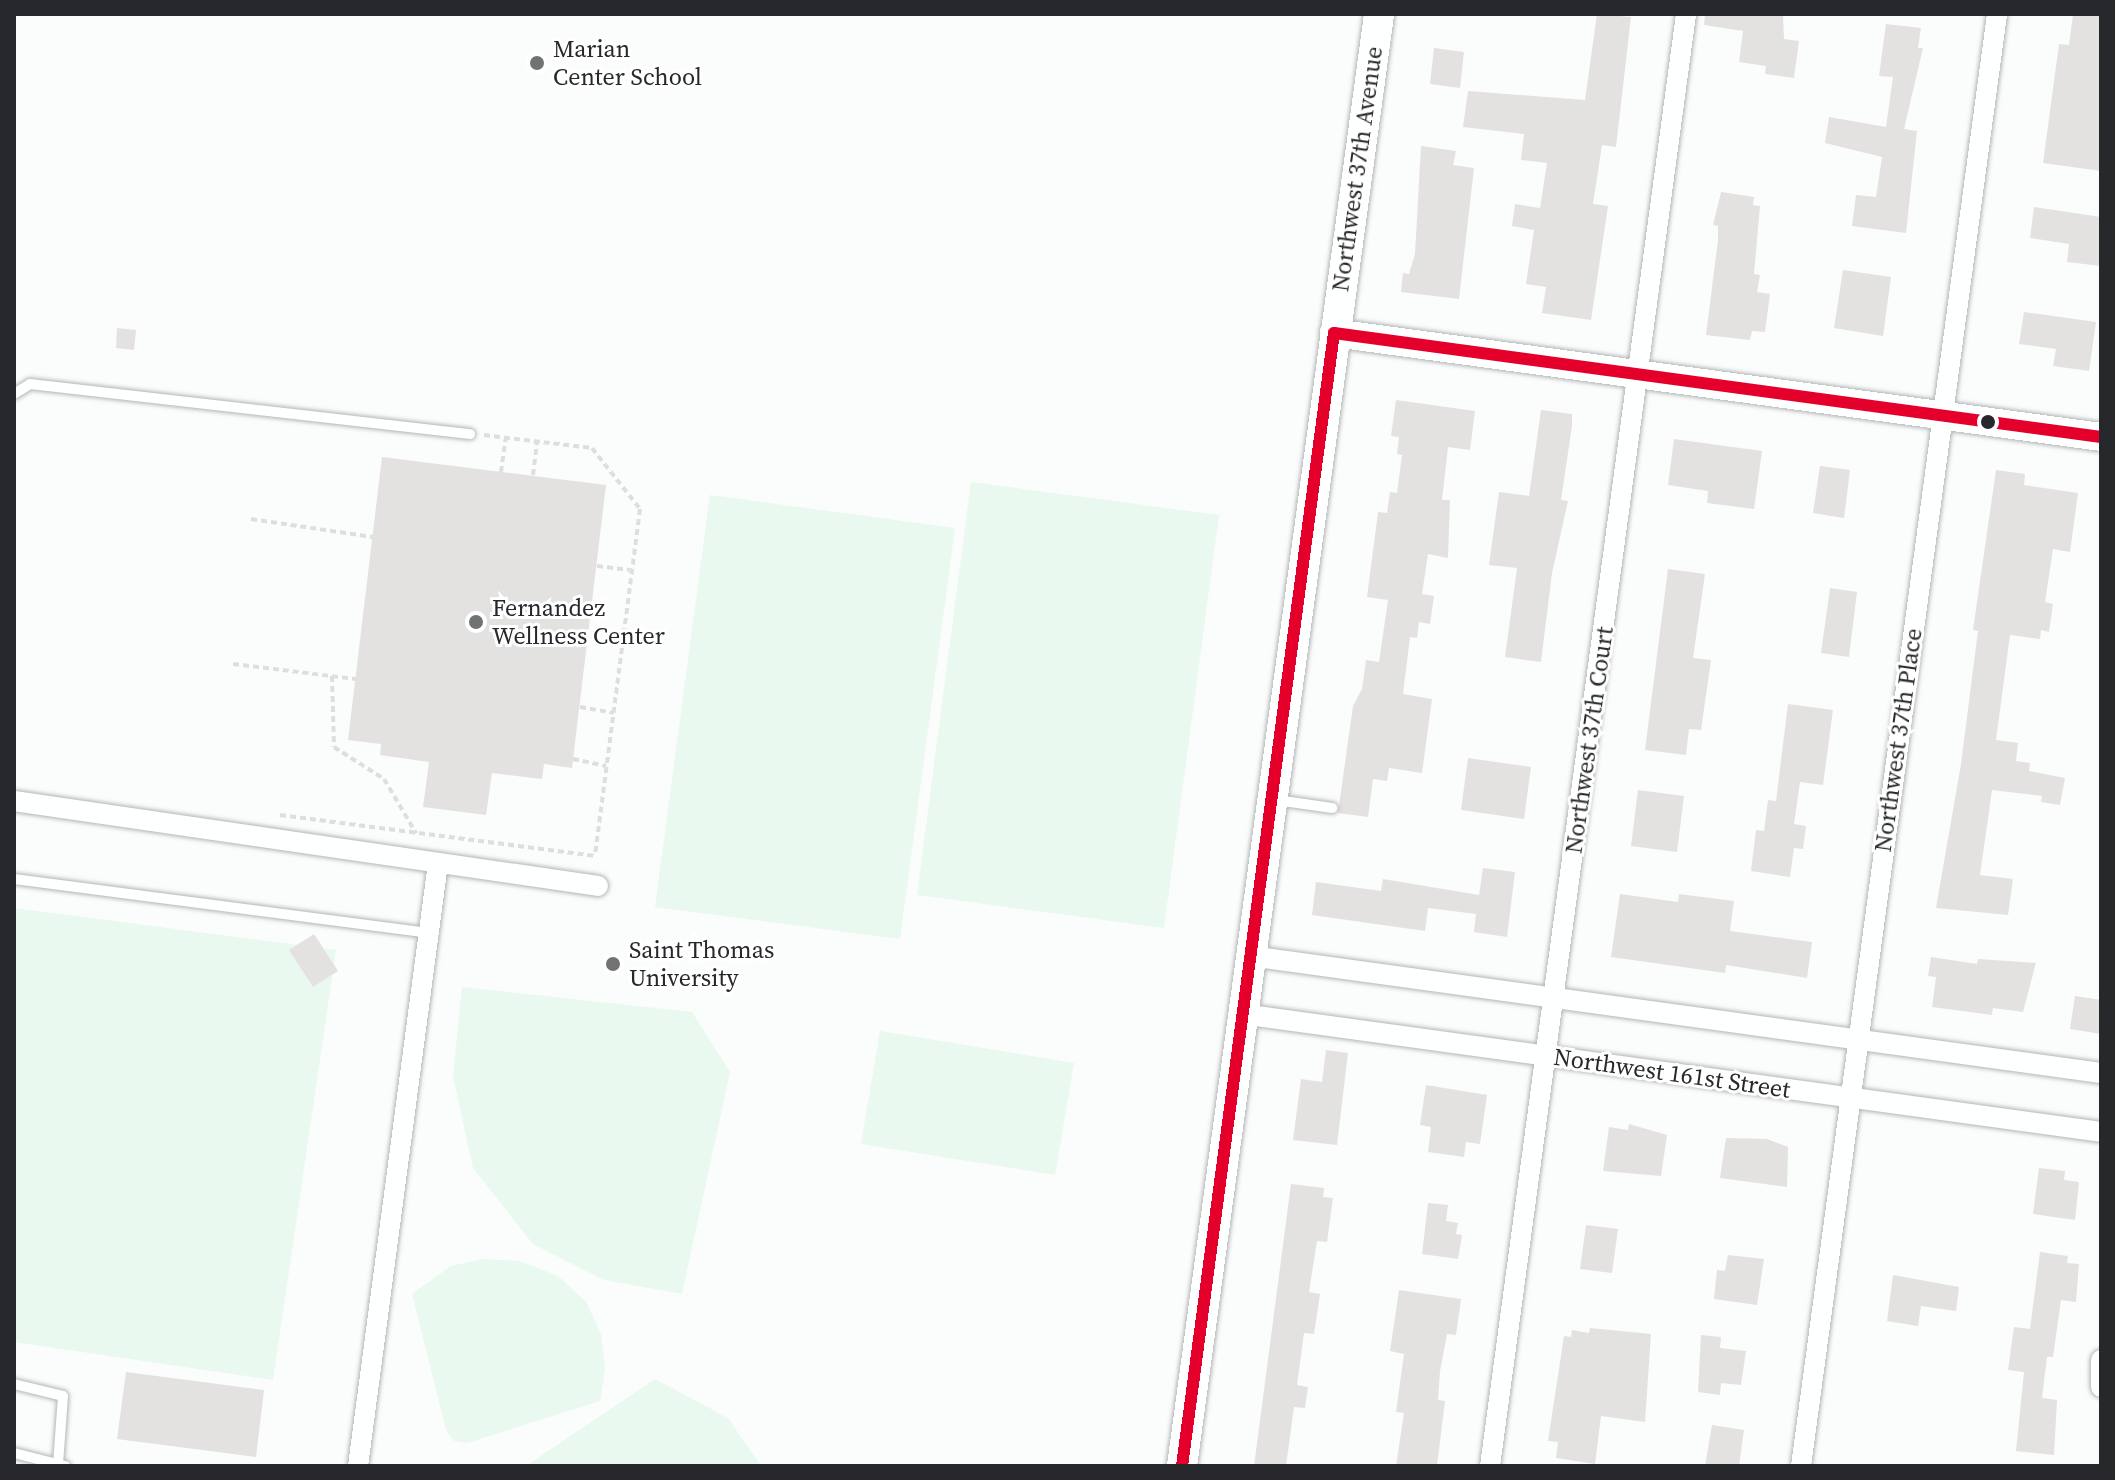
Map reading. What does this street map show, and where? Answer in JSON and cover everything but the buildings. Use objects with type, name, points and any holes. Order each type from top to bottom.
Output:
[{"type":"main road","name":"Northwest 37th Avenue","points":[[1182,1466],[1379,14]]},
{"type":"street","name":"Northwest 37th Court","points":[[1490,1466],[1548,1056],[1686,14]]},
{"type":"street","name":"Northwest 37th Place","points":[[1801,1466],[1997,14]]},
{"type":"street","points":[[1334,333],[2101,437]]},
{"type":"street","points":[[14,801],[598,886]]},
{"type":"street","points":[[358,1466],[438,863]]},
{"type":"street","points":[[1250,956],[2101,1073]]},
{"type":"street","name":"Northwest 161st Street","points":[[1242,1014],[2101,1132]]},
{"type":"street","points":[[2101,1360],[2101,1387]]},
{"type":"lane","points":[[14,394],[30,384],[470,434]]},
{"type":"lane","points":[[1270,800],[1332,808]]},
{"type":"lane","points":[[14,879],[429,933]]},
{"type":"lane","points":[[14,1384],[63,1396],[62,1465],[14,1453]]},
{"type":"path","points":[[470,434],[592,448],[640,509],[595,856],[598,886]]},
{"type":"path","points":[[501,472],[506,438]]},
{"type":"path","points":[[533,475],[537,441]]},
{"type":"path","points":[[251,519],[373,537]]},
{"type":"path","points":[[597,566],[631,570]]},
{"type":"path","points":[[233,664],[356,679]]},
{"type":"path","points":[[332,676],[334,747],[384,779],[416,833]]},
{"type":"path","points":[[580,707],[613,714]]},
{"type":"path","points":[[573,759],[606,766]]},
{"type":"path","points":[[276,814],[595,856]]},
{"type":"shaded area","points":[[971,482],[1219,515],[1164,928],[917,895]]},
{"type":"shaded area","points":[[710,495],[955,528],[900,939],[655,907]]},
{"type":"shaded area","points":[[14,908],[336,950],[273,1380],[14,1342]]},
{"type":"shaded area","points":[[462,987],[692,1012],[730,1072],[682,1294],[604,1280],[533,1244],[473,1168],[453,1076]]},
{"type":"shaded area","points":[[880,1031],[1074,1063],[1055,1175],[861,1144]]},
{"type":"shaded area","points":[[483,1259],[520,1261],[558,1276],[586,1302],[601,1334],[605,1369],[600,1401],[467,1443],[454,1441],[446,1430],[412,1294],[451,1266]]},
{"type":"shaded area","points":[[655,1379],[728,1418],[761,1466],[526,1466]]},
{"type":"transit line","points":[[1182,1466],[1334,333],[2101,437]]},
{"type":"place","name":"Marian Center School","points":[[537,63]]},
{"type":"place","name":"Fernandez Wellness Center","points":[[476,622]]},
{"type":"place","name":"Saint Thomas University","points":[[613,964]]}]
